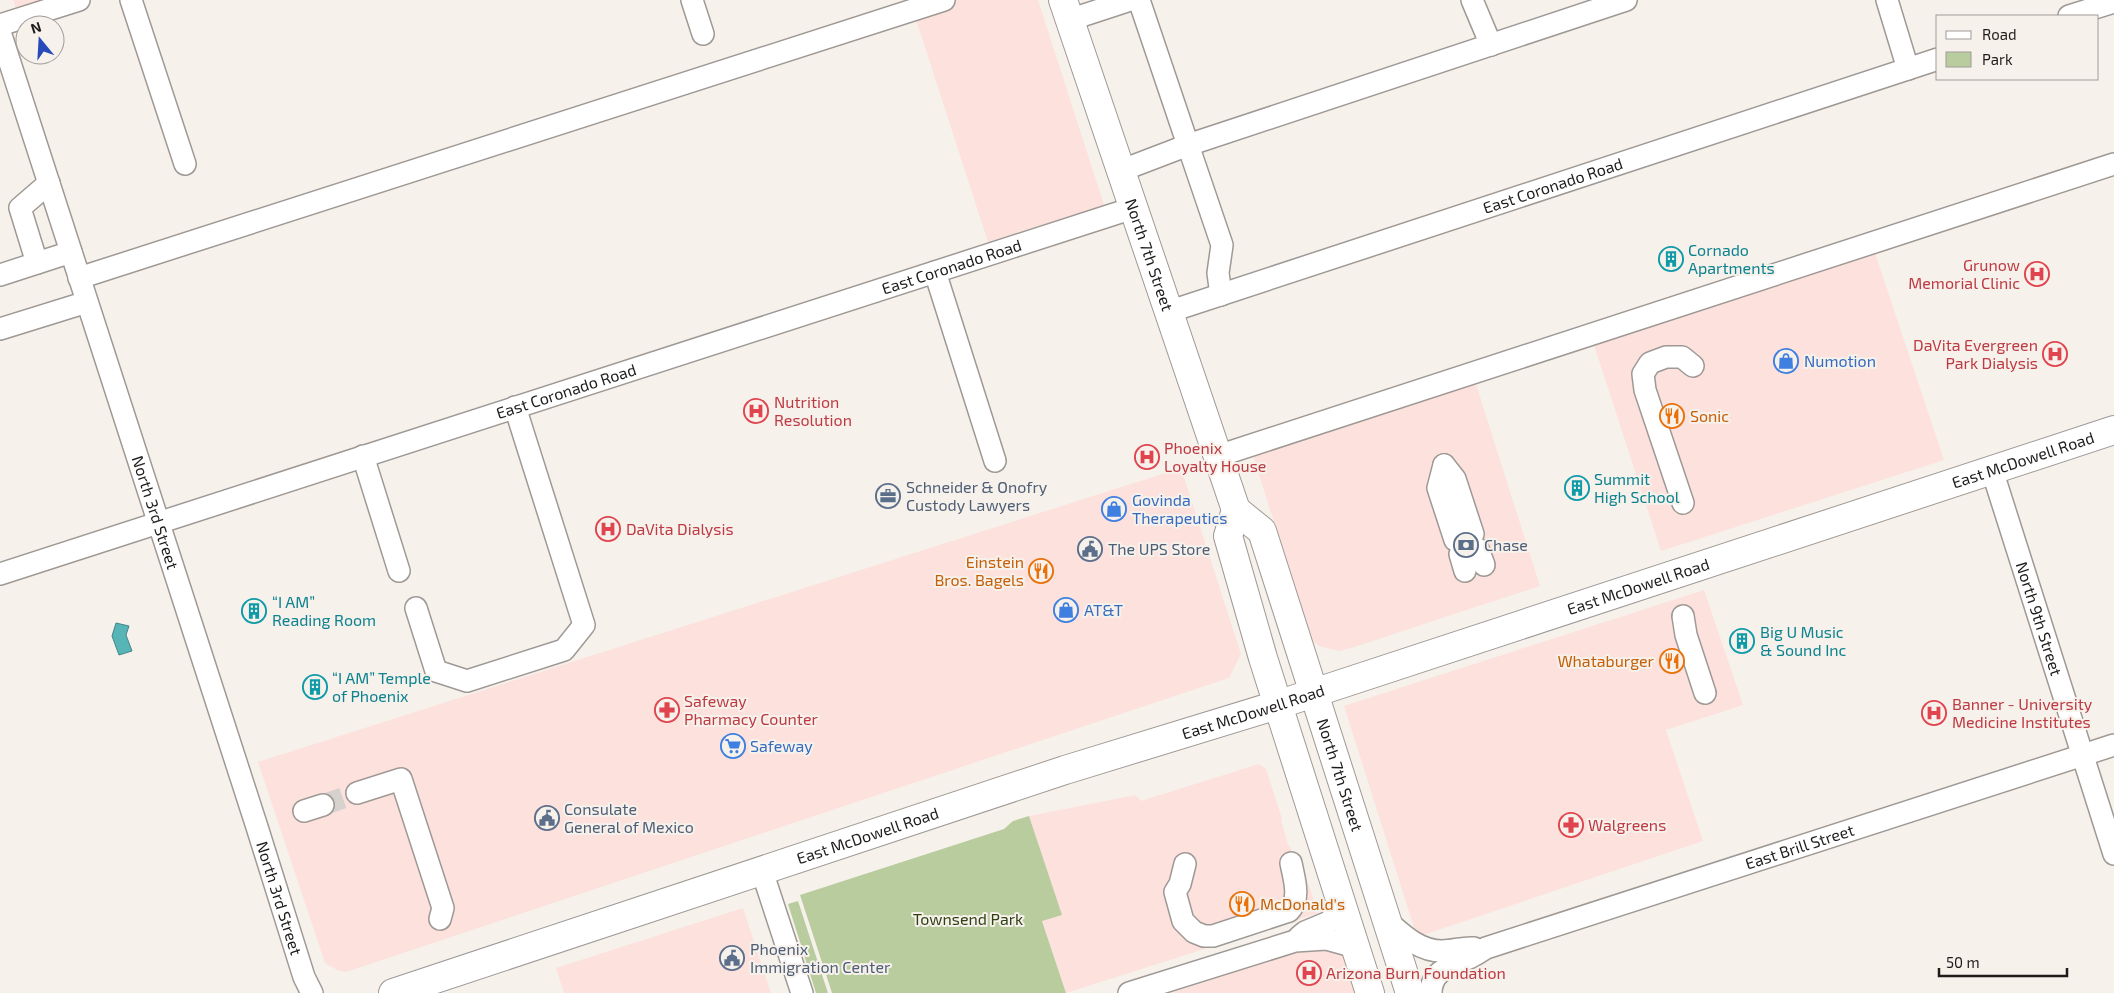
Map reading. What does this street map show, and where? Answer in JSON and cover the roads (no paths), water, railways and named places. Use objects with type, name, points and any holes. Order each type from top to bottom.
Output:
[{"type":"main road","name":"North 7th Street","points":[[1066,10],[1236,510],[1262,530],[1410,993]]},
{"type":"main road","name":"East McDowell Road","points":[[393,993],[1075,767],[1277,705],[2114,430]]},
{"type":"main road","points":[[1236,510],[1228,536],[1277,705],[1370,993]]},
{"type":"street","points":[[0,25],[79,0]]},
{"type":"street","points":[[131,0],[185,164]]},
{"type":"street","points":[[692,0],[703,34]]},
{"type":"street","points":[[79,278],[944,0]]},
{"type":"street","points":[[1066,10],[1130,0]]},
{"type":"street","points":[[1139,0],[1222,245],[1218,272],[1221,295]]},
{"type":"street","points":[[1472,0],[1491,45]]},
{"type":"street","points":[[1120,171],[1188,145],[1626,0]]},
{"type":"street","points":[[1887,0],[1908,69]]},
{"type":"street","points":[[2072,15],[2114,2]]},
{"type":"street","name":"North 3rd Street","points":[[0,32],[304,977],[312,993]]},
{"type":"street","name":"East Coronado Road","points":[[1168,312],[1936,61]]},
{"type":"street","points":[[1218,456],[1497,371],[2114,164]]},
{"type":"street","points":[[37,263],[20,208],[49,183]]},
{"type":"street","name":"East Coronado Road","points":[[0,574],[1133,208]]},
{"type":"street","points":[[0,275],[71,252]]},
{"type":"street","points":[[935,272],[994,461]]},
{"type":"street","points":[[0,329],[87,302]]},
{"type":"street","points":[[1683,503],[1645,390],[1643,374],[1650,363],[1666,357],[1682,358],[1693,366]]},
{"type":"street","points":[[416,608],[436,670],[467,681],[564,650],[584,625],[515,407]]},
{"type":"street","points":[[363,456],[399,571]]},
{"type":"street","points":[[1444,465],[1438,488],[1470,552]]},
{"type":"street","name":"North 9th Street","points":[[1992,470],[2114,854]]},
{"type":"street","points":[[1683,616],[1686,635],[1705,693]]},
{"type":"street","name":"East Brill Street","points":[[1431,993],[1433,980],[1439,972],[1486,948],[2114,745]]},
{"type":"street","points":[[357,793],[401,779],[443,908],[440,919]]},
{"type":"street","points":[[1183,874],[1196,922],[1194,932],[1213,936],[1290,911],[1294,906],[1296,896],[1291,863]]},
{"type":"street","points":[[762,872],[802,993]]},
{"type":"street","points":[[1295,941],[1305,932],[1329,922],[1342,907]]},
{"type":"street","name":"East Brill Street","points":[[1387,921],[1406,938],[1425,948],[1444,951],[1463,947],[1486,948]]},
{"type":"street","points":[[1129,993],[1295,941],[1326,939],[1355,947]]},
{"type":"water","points":[[116,623],[129,626],[126,635],[132,651],[119,655],[112,636]]},
{"type":"tunnel","points":[[323,805],[357,793]]},
{"type":"place","name":"Cornado Apartments","points":[[1671,259]]},
{"type":"place","name":"Grunow Memorial Clinic","points":[[2037,274]]},
{"type":"place","name":"DaVita Evergreen Park Dialysis","points":[[2055,354]]},
{"type":"place","name":"Numotion","points":[[1786,361]]},
{"type":"place","name":"Nutrition Resolution","points":[[756,411]]},
{"type":"place","name":"Sonic","points":[[1672,416]]},
{"type":"place","name":"Phoenix Loyalty House","points":[[1147,457]]},
{"type":"place","name":"Summit High School","points":[[1577,488]]},
{"type":"place","name":"Schneider & Onofry Custody Lawyers","points":[[888,496]]},
{"type":"place","name":"Govinda Therapeutics","points":[[1114,509]]},
{"type":"place","name":"DaVita Dialysis","points":[[608,529]]},
{"type":"place","name":"Chase","points":[[1466,545]]},
{"type":"place","name":"The UPS Store","points":[[1090,549]]},
{"type":"place","name":"Einstein Bros. Bagels","points":[[1041,571]]},
{"type":"place","name":"AT&T","points":[[1066,610]]},
{"type":"place","name":"“I AM” Reading Room","points":[[254,611]]},
{"type":"place","name":"Big U Music & Sound Inc","points":[[1742,641]]},
{"type":"place","name":"Whataburger","points":[[1672,661]]},
{"type":"place","name":"“I AM” Temple of Phoenix","points":[[315,687]]},
{"type":"place","name":"Safeway Pharmacy Counter","points":[[667,710]]},
{"type":"place","name":"Banner - University Medicine Institutes","points":[[1934,713]]},
{"type":"place","name":"Safeway","points":[[733,746]]},
{"type":"place","name":"Consulate General of Mexico","points":[[547,818]]},
{"type":"place","name":"Walgreens","points":[[1571,825]]},
{"type":"place","name":"McDonald's","points":[[1242,904]]},
{"type":"place","name":"Phoenix Immigration Center","points":[[732,958]]},
{"type":"place","name":"Arizona Burn Foundation","points":[[1309,973]]},
{"type":"park label","name":"Townsend Park","points":[[968,919]]}]
